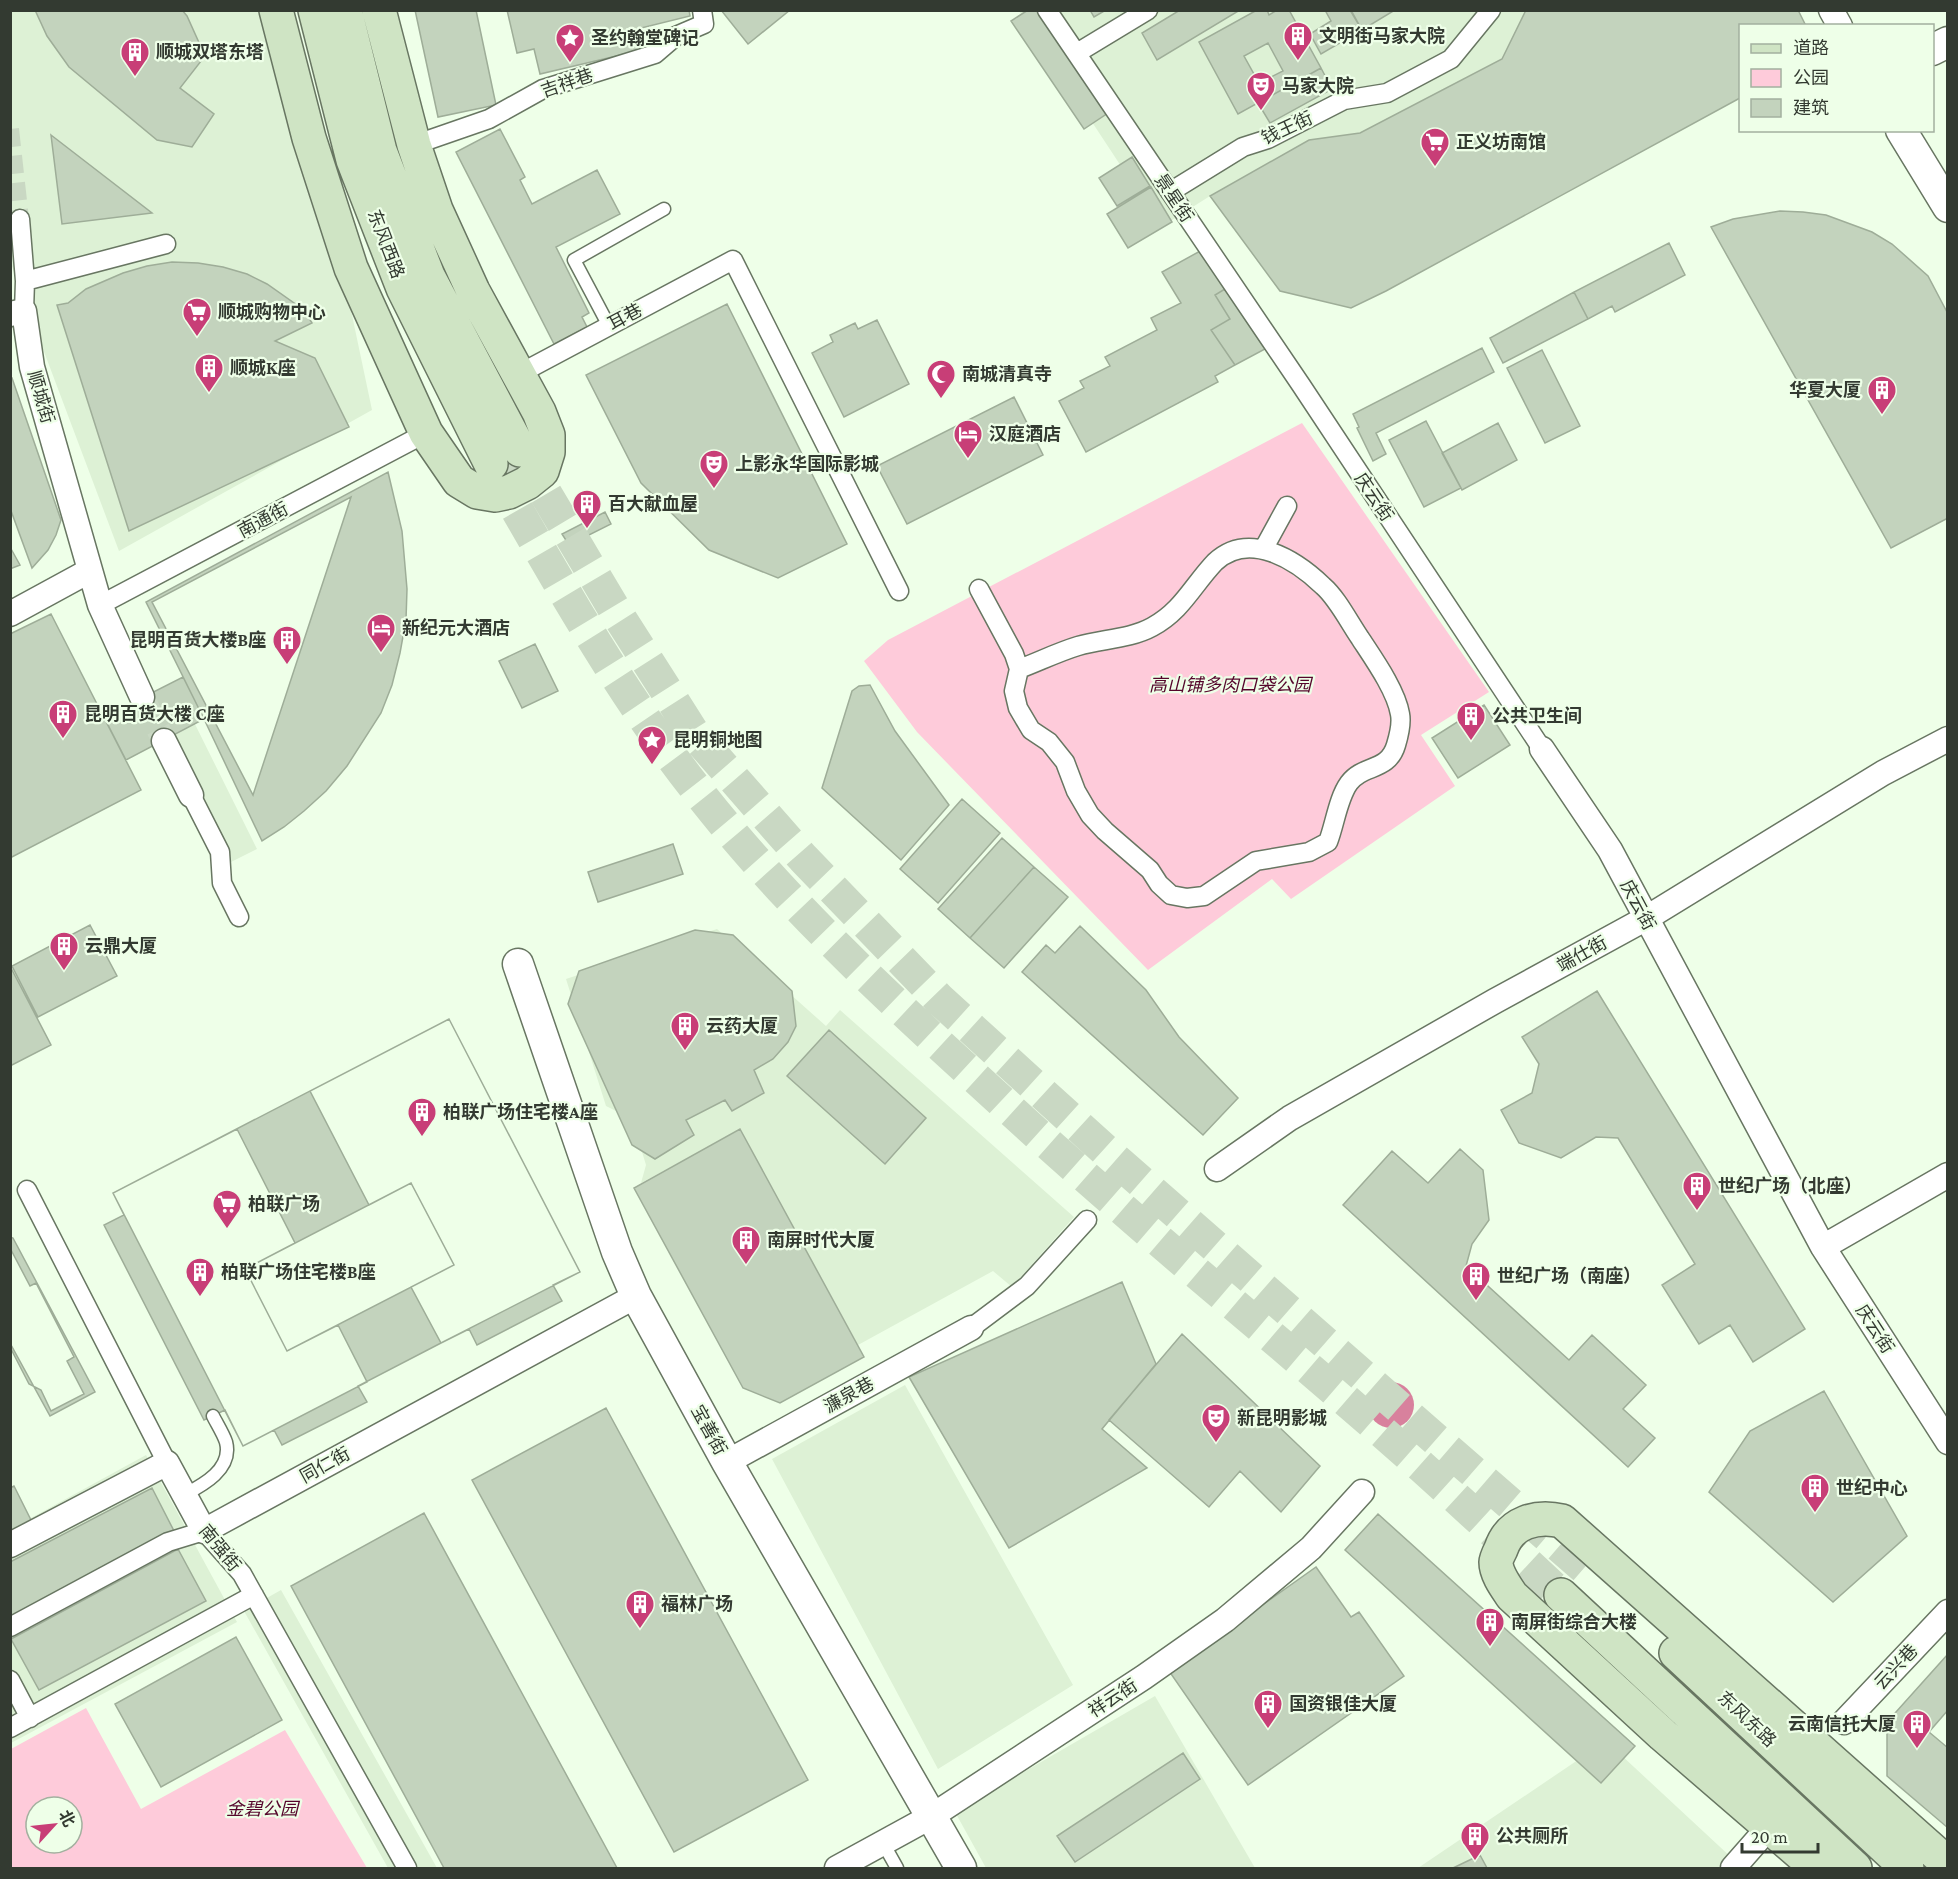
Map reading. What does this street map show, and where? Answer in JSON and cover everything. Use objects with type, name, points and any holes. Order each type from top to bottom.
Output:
[{"type":"main road","points":[[276,10],[309,138],[351,268],[426,434],[459,481],[477,492],[495,495],[509,492],[527,483],[542,471],[548,452],[548,435],[473,291],[441,220],[414,145],[380,10]]},
{"type":"main road","name":"东风西路","points":[[315,10],[353,160],[394,266],[491,464]]},
{"type":"main road","name":"东风西路","points":[[345,10],[380,151],[428,276],[520,450]]},
{"type":"main road","points":[[1817,1869],[1641,1715],[1512,1596],[1501,1578],[1496,1562],[1503,1543],[1512,1532],[1535,1519],[1549,1518],[1562,1521],[1947,1864]]},
{"type":"main road","name":"东风东路","points":[[1587,1570],[1907,1869]]},
{"type":"main road","name":"东风东路","points":[[1561,1595],[1855,1869]]},
{"type":"street","name":"吉祥巷","points":[[414,145],[489,119],[543,89],[655,54],[676,36],[704,24],[702,10]]},
{"type":"street","name":"景星街","points":[[1047,10],[1300,385]]},
{"type":"street","points":[[1077,54],[1148,10]]},
{"type":"street","name":"钱王街","points":[[1170,192],[1243,147],[1268,139],[1344,100],[1387,93],[1451,58],[1491,10]]},
{"type":"street","points":[[1902,132],[1947,207]]},
{"type":"street","name":"顺城街","points":[[20,219],[25,281],[17,313],[100,605],[142,697]]},
{"type":"street","points":[[25,281],[166,244]]},
{"type":"street","name":"耳巷","points":[[517,375],[733,260],[899,591]]},
{"type":"street","name":"庆云街","points":[[1300,385],[1610,850],[1645,920],[1823,1247],[1947,1442]]},
{"type":"street","name":"南通街","points":[[100,605],[426,434]]},
{"type":"street","points":[[1264,548],[1287,506]]},
{"type":"street","points":[[979,589],[1014,654],[1018,669],[1014,691],[1018,708],[1031,730],[1049,742],[1065,762],[1076,791],[1090,815],[1150,870],[1159,884],[1171,895],[1187,898],[1204,896],[1256,861],[1309,852],[1328,842],[1336,822],[1336,811],[1347,784],[1355,776],[1384,764],[1391,756],[1399,736],[1401,715],[1378,664],[1325,587],[1293,563],[1264,548],[1243,549],[1224,556],[1215,563],[1181,606],[1151,628],[1078,646],[1018,669]]},
{"type":"street","points":[[10,614],[89,570]]},
{"type":"street","name":"端仕街","points":[[1217,1170],[1290,1118],[1495,1001],[1645,920],[1883,773],[1947,739]]},
{"type":"street","points":[[164,741],[219,852],[222,883],[239,917]]},
{"type":"street","name":"宝善街","points":[[518,964],[617,1252],[636,1296],[727,1462],[961,1869]]},
{"type":"street","points":[[1823,1247],[1947,1175]]},
{"type":"street","name":"南强街","points":[[27,1190],[204,1531],[242,1574],[407,1869]]},
{"type":"street","points":[[971,1328],[1027,1286],[1087,1220]]},
{"type":"street","name":"同仁街","points":[[10,1627],[168,1542],[204,1531],[636,1296]]},
{"type":"street","name":"濂泉巷","points":[[727,1462],[971,1328]]},
{"type":"street","points":[[10,1545],[167,1463]]},
{"type":"street","name":"祥云街","points":[[837,1869],[932,1816],[1144,1677],[1225,1620],[1311,1548],[1362,1492]]},
{"type":"street","points":[[10,1728],[254,1595]]},
{"type":"street","name":"云兴巷","points":[[1844,1722],[1947,1612]]},
{"type":"street","points":[[10,1680],[30,1718]]},
{"type":"street","points":[[1733,1869],[1769,1827]]},
{"type":"lane","points":[[609,326],[574,260],[664,209]]},
{"type":"lane","points":[[184,1495],[213,1478],[226,1455],[227,1445],[213,1416]]},
{"type":"lane","points":[[883,1843],[897,1869]]},
{"type":"shaded area","name":"顺城购物中心","points":[[11,11],[288,11],[372,410],[119,551],[11,264]]},
{"type":"shaded area","points":[[1019,11],[1526,11],[1502,59],[1360,133],[1210,196],[1161,227]]},
{"type":"shaded area","points":[[178,690],[257,849],[231,862],[151,703]]},
{"type":"shaded area","points":[[717,929],[826,1026],[840,1010],[1074,1217],[1012,1287],[993,1271],[858,1345],[740,1130],[641,1183],[646,1165],[639,1142],[616,1111],[606,1106],[566,979]]},
{"type":"shaded area","points":[[1391,1382],[1400,1383],[1408,1388],[1413,1396],[1413,1414],[1408,1422],[1400,1427],[1391,1428],[1382,1427],[1374,1422],[1369,1414],[1368,1405],[1369,1396],[1374,1388],[1382,1383]]},
{"type":"shaded area","points":[[905,1385],[1073,1685],[938,1769],[772,1459]]},
{"type":"shaded area","points":[[146,1455],[237,1622],[11,1743],[11,1529]]},
{"type":"shaded area","points":[[281,1590],[437,1868],[388,1868],[244,1611]]},
{"type":"shaded area","points":[[1155,1696],[1255,1868],[986,1868],[955,1812]]},
{"type":"shaded area","points":[[1606,1741],[1733,1859],[1724,1868],[1418,1868]]},
{"type":"green space","name":"高山铺多肉口袋公园","points":[[1302,423],[1489,692],[1421,735],[1455,786],[1291,899],[1272,879],[1148,970],[917,732],[864,661],[888,640]]},
{"type":"green space","name":"金碧公园","points":[[86,1708],[141,1809],[285,1730],[367,1868],[11,1868],[11,1749]]},
{"type":"building","name":"顺城双塔东塔","points":[[35,10],[182,10],[205,56],[180,88],[214,114],[192,147],[157,140],[69,67],[47,36]]},
{"type":"building","points":[[415,10],[476,10],[496,105],[438,117]]},
{"type":"building","points":[[507,10],[689,10],[690,16],[637,29],[642,50],[540,74],[534,49],[517,53]]},
{"type":"building","points":[[721,10],[790,10],[748,44]]},
{"type":"building","points":[[1028,10],[1040,10],[1108,113],[1084,129],[1011,21]]},
{"type":"building","points":[[1090,10],[1106,10],[1094,17]]},
{"type":"building","points":[[1180,10],[1240,10],[1157,60],[1142,33]]},
{"type":"building","name":"文明街马家大院","points":[[1257,10],[1267,10],[1269,15],[1277,10],[1289,10],[1321,68],[1238,114],[1199,42]],"holes":[[[1268,43],[1283,71],[1259,83],[1244,56]]]},
{"type":"building","points":[[1325,10],[1350,10],[1362,30],[1321,54],[1310,34],[1331,21]]},
{"type":"building","points":[[1351,10],[1395,10],[1362,30]]},
{"type":"building","name":"正义坊南馆","points":[[1526,10],[1798,10],[1805,24],[1739,24],[1739,99],[1351,308],[1280,291],[1210,196],[1309,140],[1360,133],[1502,59]]},
{"type":"building","points":[[1321,68],[1332,89],[1270,123],[1258,103]]},
{"type":"building","points":[[500,129],[525,177],[520,180],[532,204],[597,170],[620,214],[556,247],[589,313],[582,317],[587,327],[554,344],[456,152]]},
{"type":"building","points":[[51,135],[152,213],[62,224]]},
{"type":"building","points":[[1132,157],[1150,186],[1117,206],[1099,178]]},
{"type":"building","points":[[1151,187],[1172,222],[1128,248],[1107,214]]},
{"type":"building","name":"华夏大厦","points":[[1780,211],[1826,215],[1872,232],[1892,244],[1928,276],[1948,314],[1948,518],[1891,548],[1711,227],[1733,219]]},
{"type":"building","points":[[1669,243],[1685,275],[1615,312],[1612,306],[1588,319],[1574,292]]},
{"type":"building","points":[[1202,250],[1225,289],[1215,295],[1230,319],[1211,330],[1235,365],[1215,376],[1218,382],[1086,452],[1059,401],[1084,388],[1080,381],[1110,366],[1105,357],[1157,330],[1151,318],[1181,303],[1162,272]]},
{"type":"building","name":"顺城K座","points":[[172,262],[223,267],[247,274],[267,284],[304,310],[312,323],[275,341],[315,358],[349,427],[129,531],[57,305],[68,303],[86,289],[123,273]]},
{"type":"building","points":[[1225,289],[1265,349],[1235,365],[1211,330],[1230,319],[1215,295]]},
{"type":"building","points":[[1574,292],[1588,319],[1503,363],[1490,338]]},
{"type":"building","points":[[727,304],[847,544],[778,578],[709,550],[641,483],[586,375]]},
{"type":"building","points":[[877,320],[909,384],[844,417],[812,353],[833,342],[830,335],[855,323],[858,329]]},
{"type":"building","points":[[1482,348],[1494,372],[1376,433],[1386,454],[1373,461],[1357,428],[1359,427],[1353,414]]},
{"type":"building","points":[[1542,350],[1580,426],[1545,443],[1507,368]]},
{"type":"building","points":[[12,378],[61,520],[48,550],[32,568],[10,508],[10,379]]},
{"type":"building","points":[[1014,397],[1043,455],[907,524],[877,466]]},
{"type":"building","points":[[1426,421],[1461,488],[1424,507],[1389,440]]},
{"type":"building","points":[[1498,423],[1517,460],[1462,490],[1442,453]]},
{"type":"building","name":"昆明百货大楼B座","points":[[388,472],[402,531],[407,589],[406,620],[392,685],[381,713],[347,766],[326,791],[304,811],[262,841],[146,602]]},
{"type":"building","points":[[351,497],[253,795],[152,602]]},
{"type":"building","name":"百大献血屋","points":[[605,512],[611,524],[569,545],[562,534]]},
{"type":"building","points":[[10,547],[20,565],[10,569]]},
{"type":"building","name":"昆明百货大楼 C座","points":[[51,614],[141,790],[10,858],[10,634]]},
{"type":"building","points":[[535,644],[558,691],[522,708],[499,661]]},
{"type":"building","points":[[183,677],[204,719],[126,760],[104,717]]},
{"type":"building","points":[[870,685],[895,731],[949,805],[901,860],[822,788],[852,691],[859,686]]},
{"type":"building","name":"公共卫生间","points":[[1484,705],[1510,745],[1458,778],[1432,738]]},
{"type":"building","points":[[962,799],[1000,833],[938,903],[900,869]]},
{"type":"building","points":[[1002,838],[1034,867],[970,938],[938,909]]},
{"type":"building","points":[[673,844],[683,874],[598,902],[588,872]]},
{"type":"building","points":[[1034,867],[1068,897],[1004,968],[970,938]]},
{"type":"building","name":"云鼎大厦","points":[[90,925],[117,976],[38,1017],[12,966]]},
{"type":"building","points":[[1080,926],[1146,990],[1179,1037],[1238,1098],[1203,1135],[1022,972],[1046,945],[1055,953]]},
{"type":"building","name":"云药大厦","points":[[695,930],[733,935],[792,991],[796,1026],[788,1042],[773,1059],[754,1070],[764,1093],[732,1111],[725,1100],[686,1120],[694,1135],[655,1159],[632,1145],[568,1004],[579,971]]},
{"type":"building","points":[[10,966],[51,1045],[10,1066]]},
{"type":"building","name":"世纪广场（北座）","points":[[1597,991],[1805,1329],[1753,1362],[1730,1325],[1699,1344],[1662,1285],[1695,1264],[1618,1138],[1596,1137],[1561,1158],[1519,1143],[1501,1110],[1532,1093],[1539,1064],[1522,1037]]},
{"type":"building","name":"柏联广场","points":[[449,1019],[580,1272],[553,1285],[562,1301],[477,1345],[469,1329],[358,1386],[367,1402],[282,1445],[274,1430],[243,1446],[113,1193]],"holes":[[[411,1183],[454,1265],[287,1351],[245,1269]]]},
{"type":"building","name":"柏联广场住宅楼A座","points":[[449,1019],[580,1272],[441,1343],[411,1287],[454,1265],[411,1183],[369,1205],[310,1091]]},
{"type":"building","points":[[829,1030],[926,1118],[885,1164],[787,1076]]},
{"type":"building","name":"柏联广场住宅楼B座","points":[[237,1129],[295,1243],[245,1269],[287,1351],[338,1325],[367,1382],[243,1446],[225,1410],[204,1420],[104,1225],[124,1215],[113,1193]]},
{"type":"building","name":"南屏时代大厦","points":[[740,1129],[864,1357],[780,1403],[743,1388],[634,1188]]},
{"type":"building","name":"世纪广场（南座）","points":[[1460,1149],[1483,1170],[1489,1220],[1472,1244],[1466,1266],[1569,1360],[1592,1335],[1646,1385],[1623,1409],[1655,1438],[1628,1467],[1343,1205],[1392,1151],[1428,1183]]},
{"type":"building","points":[[10,1237],[13,1238],[95,1392],[50,1416],[10,1343]]},
{"type":"building","points":[[10,1248],[30,1286],[36,1283],[74,1357],[67,1361],[84,1394],[51,1411],[41,1390],[29,1384],[10,1347]]},
{"type":"building","points":[[1122,1282],[1156,1364],[1102,1429],[1147,1468],[1009,1548],[909,1377]]},
{"type":"building","name":"新昆明影城","points":[[1182,1334],[1320,1466],[1281,1512],[1240,1471],[1209,1507],[1109,1420]]},
{"type":"building","name":"世纪中心","points":[[1824,1391],[1907,1536],[1833,1602],[1709,1492],[1750,1431]]},
{"type":"building","name":"福林广场","points":[[606,1408],[808,1780],[674,1852],[472,1480]]},
{"type":"building","points":[[14,1486],[35,1528],[10,1541],[10,1488]]},
{"type":"building","points":[[152,1488],[173,1533],[10,1620],[10,1562]]},
{"type":"building","points":[[424,1513],[617,1868],[444,1868],[291,1586]]},
{"type":"building","name":"南屏街综合大楼","points":[[1378,1514],[1635,1746],[1601,1783],[1345,1550]]},
{"type":"building","points":[[178,1549],[206,1601],[39,1690],[11,1639]]},
{"type":"building","name":"国资银佳大厦","points":[[1316,1567],[1351,1617],[1359,1612],[1404,1676],[1248,1785],[1169,1671]]},
{"type":"building","points":[[236,1637],[282,1720],[161,1787],[115,1704]]},
{"type":"building","name":"云南信托大厦","points":[[1948,1654],[1948,1828],[1887,1776],[1887,1722]]},
{"type":"building","points":[[1948,1710],[1948,1748],[1929,1732]]},
{"type":"building","points":[[1183,1753],[1200,1779],[1075,1862],[1057,1836]]},
{"type":"building","name":"公共厕所","points":[[1480,1855],[1487,1868],[1453,1868]]},
{"type":"tunnel","points":[[10,129],[20,219]]},
{"type":"tunnel","points":[[521,452],[613,607],[692,731],[803,858],[939,999],[1108,1153],[1587,1570]]},
{"type":"tunnel","points":[[493,468],[592,638],[674,760],[738,840],[809,918],[923,1029],[1053,1148],[1370,1421],[1561,1595]]},
{"type":"tunnel","points":[[142,697],[164,741]]},
{"type":"place","name":"文明街马家大院","points":[[1298,62]]},
{"type":"place","name":"圣约翰堂碑记","points":[[570,64]]},
{"type":"place","name":"顺城双塔东塔","points":[[135,78]]},
{"type":"place","name":"马家大院","points":[[1261,112]]},
{"type":"place","name":"正义坊南馆","points":[[1435,168]]},
{"type":"place","name":"顺城购物中心","points":[[197,338]]},
{"type":"place","name":"顺城K座","points":[[209,394]]},
{"type":"place","name":"南城清真寺","points":[[941,400]]},
{"type":"place","name":"华夏大厦","points":[[1882,416]]},
{"type":"place","name":"汉庭酒店","points":[[968,460]]},
{"type":"place","name":"上影永华国际影城","points":[[714,490]]},
{"type":"place","name":"百大献血屋","points":[[587,530]]},
{"type":"place","name":"新纪元大酒店","points":[[381,654]]},
{"type":"place","name":"昆明百货大楼B座","points":[[287,666]]},
{"type":"place","name":"昆明百货大楼 C座","points":[[63,740]]},
{"type":"place","name":"公共卫生间","points":[[1471,742]]},
{"type":"place","name":"昆明铜地图","points":[[652,766]]},
{"type":"place","name":"云鼎大厦","points":[[64,972]]},
{"type":"place","name":"云药大厦","points":[[685,1052]]},
{"type":"place","name":"柏联广场住宅楼A座","points":[[422,1138]]},
{"type":"place","name":"世纪广场（北座）","points":[[1697,1212]]},
{"type":"place","name":"柏联广场","points":[[227,1230]]},
{"type":"place","name":"南屏时代大厦","points":[[746,1266]]},
{"type":"place","name":"柏联广场住宅楼B座","points":[[200,1298]]},
{"type":"place","name":"世纪广场（南座）","points":[[1476,1302]]},
{"type":"place","name":"新昆明影城","points":[[1216,1444]]},
{"type":"place","name":"世纪中心","points":[[1815,1514]]},
{"type":"place","name":"福林广场","points":[[640,1630]]},
{"type":"place","name":"南屏街综合大楼","points":[[1490,1648]]},
{"type":"place","name":"国资银佳大厦","points":[[1268,1730]]},
{"type":"place","name":"云南信托大厦","points":[[1917,1750]]},
{"type":"place","name":"公共厕所","points":[[1475,1862]]}]
